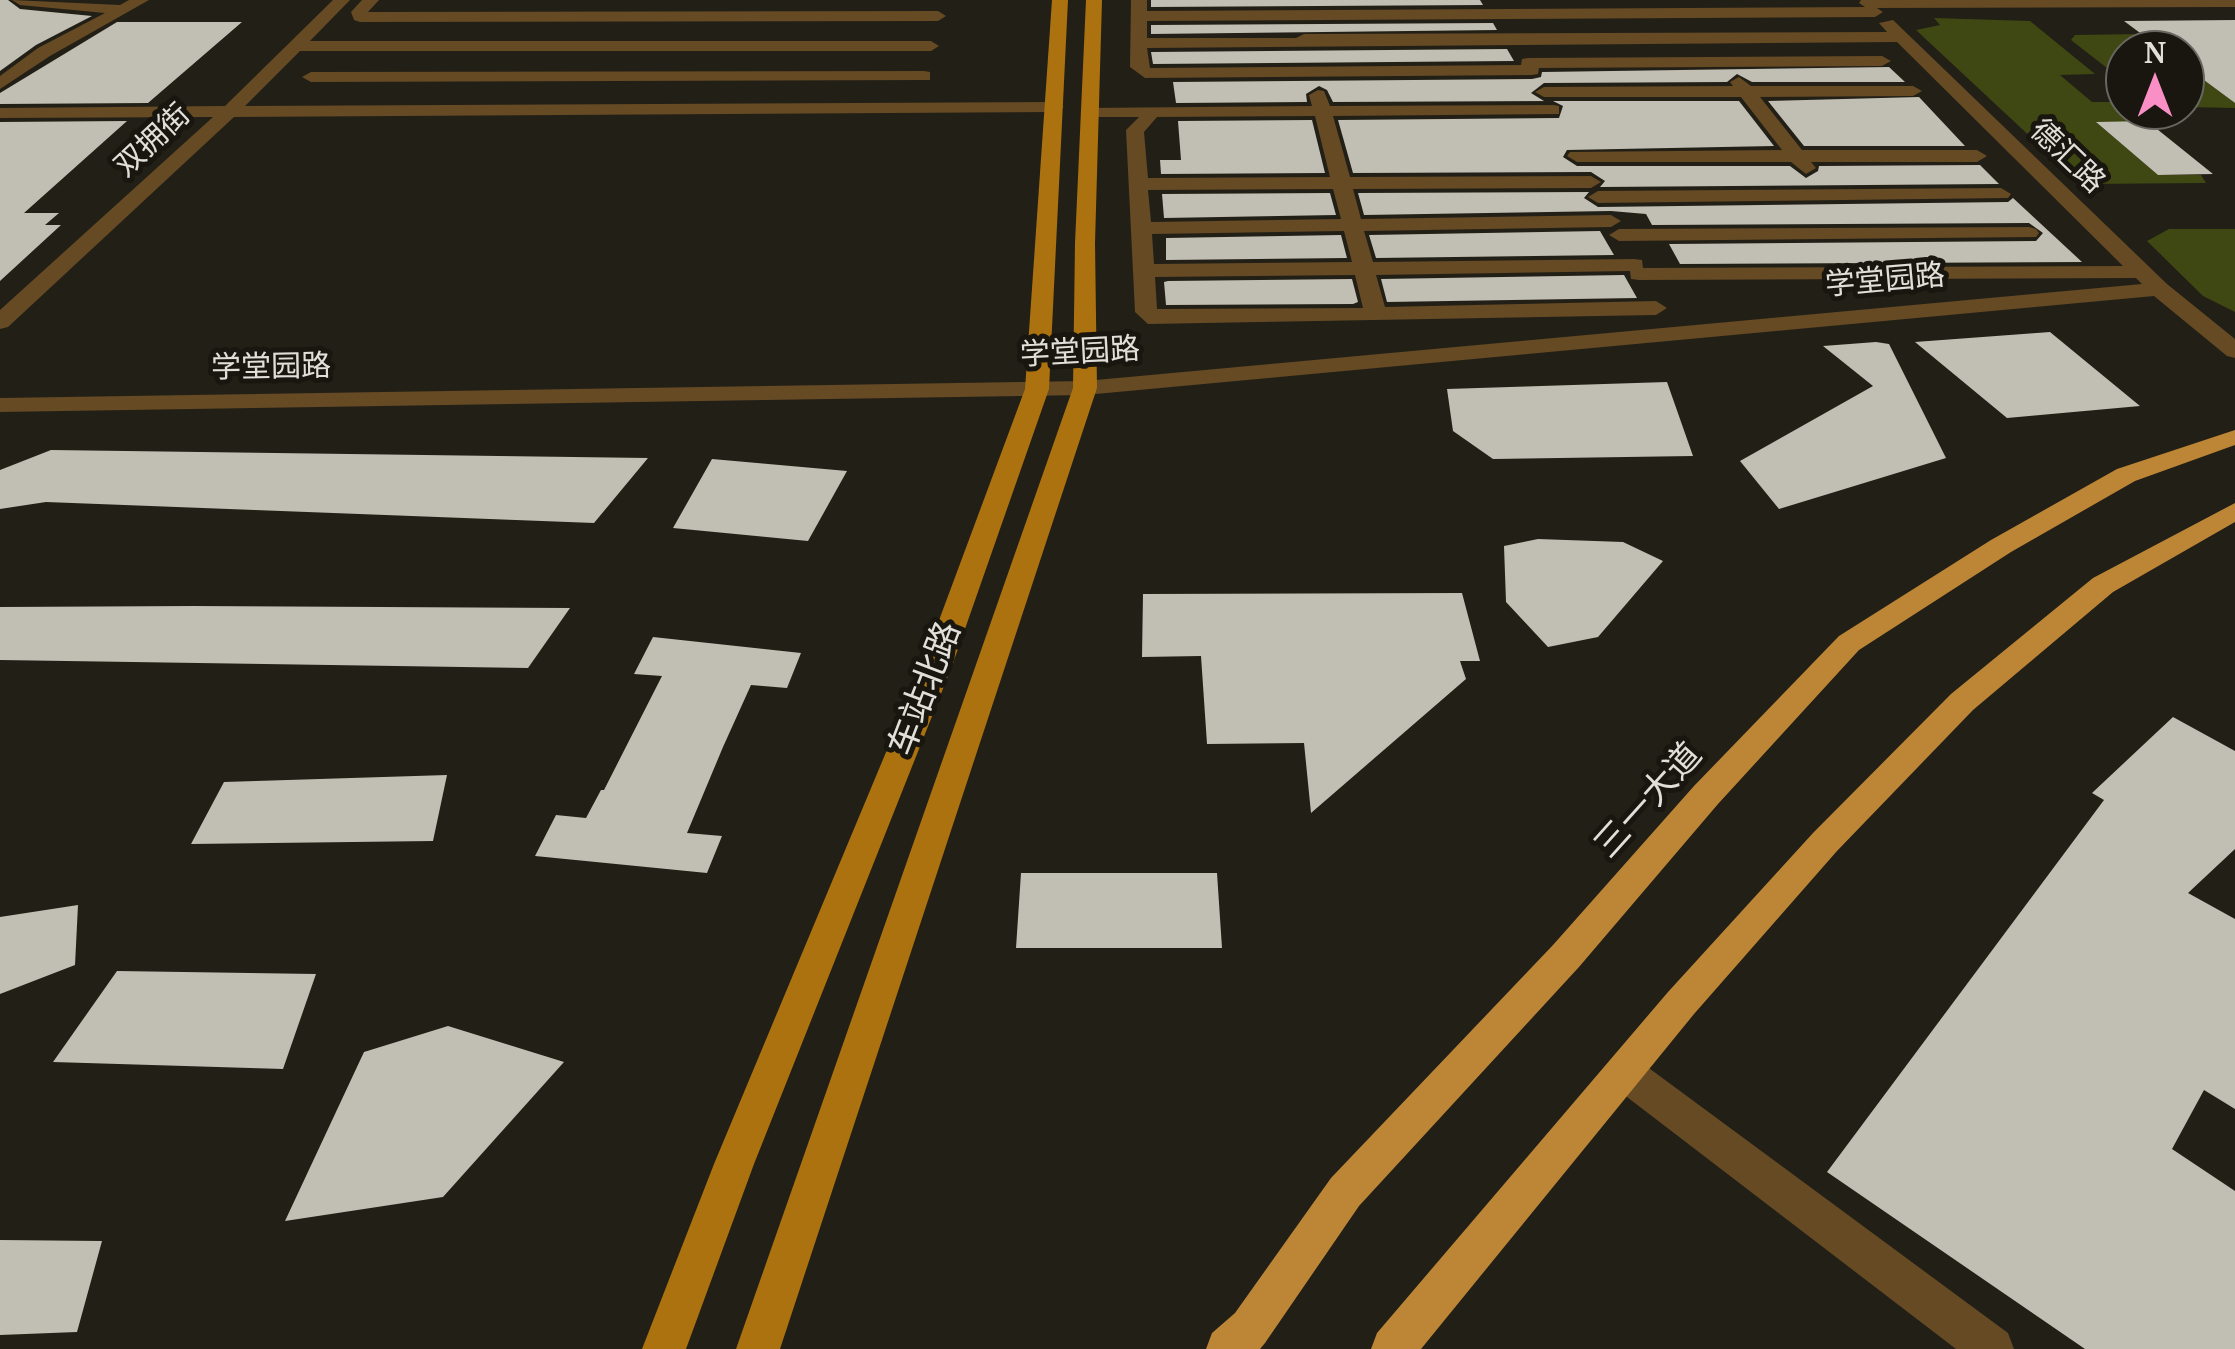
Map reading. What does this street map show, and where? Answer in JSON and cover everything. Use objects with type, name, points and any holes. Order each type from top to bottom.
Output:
[{"type":"highway","name":"三一大道","points":[[1228,1349],[1250,1328],[1345,1192],[1566,956],[1706,795],[1849,642],[2002,546],[2126,475],[2235,436]]},
{"type":"highway","points":[[1393,1349],[1624,1072],[1825,842],[1962,702],[2103,584],[2235,511]]},
{"type":"main road","name":"车站北路","points":[[664,1349],[734,1164],[937,666],[1037,388],[1060,0]]},
{"type":"main road","name":"车站北路","points":[[758,1349],[1085,388],[1094,0]]},
{"type":"street","points":[[20,0],[123,10]]},
{"type":"street","points":[[0,84],[54,46],[142,0]]},
{"type":"street","name":"双拥街","points":[[0,322],[230,112],[342,0]]},
{"type":"street","points":[[372,0],[360,17],[659,18],[819,8],[940,8],[916,108]]},
{"type":"street","points":[[480,46],[518,0]]},
{"type":"street","points":[[642,46],[670,0]]},
{"type":"street","points":[[1882,61],[1144,72],[1139,67],[1139,8],[2235,2]]},
{"type":"street","name":"德汇路","points":[[1868,5],[2150,281],[2235,351]]},
{"type":"street","points":[[1499,6],[1670,334]]},
{"type":"street","points":[[1680,6],[1887,273]]},
{"type":"street","points":[[806,46],[819,8]]},
{"type":"street","points":[[1296,10],[1375,310]]},
{"type":"street","points":[[1139,43],[1901,37]]},
{"type":"street","points":[[296,46],[931,46]]},
{"type":"street","points":[[526,110],[570,46]]},
{"type":"street","points":[[717,109],[746,46]]},
{"type":"street","points":[[311,77],[924,76]]},
{"type":"street","points":[[1561,125],[1746,91],[1913,90]]},
{"type":"street","points":[[0,112],[1056,107]]},
{"type":"street","points":[[1090,112],[1323,111],[1561,125],[1796,156],[1977,156]]},
{"type":"street","points":[[1148,112],[1148,120],[1135,130],[1146,312],[1166,320],[1656,308]]},
{"type":"street","points":[[1138,184],[1342,183],[1826,195],[2001,194]]},
{"type":"street","points":[[1141,228],[1353,224],[1857,234],[2029,233]]},
{"type":"street","points":[[1144,271],[1636,269],[2150,281]]},
{"type":"street","name":"学堂园路","points":[[0,405],[1085,388],[1670,334],[2150,281]]},
{"type":"street","points":[[1624,1072],[1992,1349]]},
{"type":"green space","points":[[1934,18],[2030,21],[2095,74],[2060,75],[2092,102],[2105,102],[2105,123],[2097,123],[2158,175],[2201,175],[2206,183],[2081,184],[1916,30],[1940,25]]},
{"type":"green space","points":[[2075,35],[2105,35],[2105,66],[2071,40]]},
{"type":"green space","points":[[2205,81],[2235,103],[2235,108],[2205,107]]},
{"type":"green space","points":[[2169,229],[2235,229],[2235,312],[2203,296],[2147,241]]},
{"type":"building","points":[[0,0],[8,0],[20,9],[92,16],[36,45],[0,71]]},
{"type":"building","points":[[1151,0],[1480,0],[1483,5],[1151,7]]},
{"type":"building","points":[[2235,20],[2235,103],[2205,81],[2205,30],[2136,30],[2124,21]]},
{"type":"building","points":[[117,22],[242,22],[148,103],[0,104],[0,93]]},
{"type":"building","points":[[1493,23],[1497,30],[1151,34],[1151,25]]},
{"type":"building","points":[[1507,49],[1514,61],[1153,64],[1151,52]]},
{"type":"building","points":[[1889,67],[1905,82],[1752,82],[1737,74],[1727,82],[1544,83],[1531,93],[1544,101],[1553,101],[1333,102],[1327,90],[1319,86],[1306,94],[1307,102],[1176,103],[1173,82],[1532,79],[1541,77],[1542,72]]},
{"type":"building","points":[[1919,97],[1965,146],[1804,146],[1768,101]]},
{"type":"building","points":[[1553,101],[1739,101],[1774,146],[1567,150],[1563,157],[1577,166],[1790,166],[1806,178],[1819,166],[1980,165],[1999,184],[1600,187],[1605,181],[1591,172],[1353,173],[1338,120],[1559,118],[1563,106]]},
{"type":"building","points":[[1312,120],[1325,173],[1161,174],[1160,160],[1181,160],[1178,121]]},
{"type":"building","points":[[127,121],[24,213],[59,213],[45,225],[61,225],[0,281],[0,122]]},
{"type":"building","points":[[2105,130],[2158,130],[2213,174],[2158,175]]},
{"type":"building","points":[[1589,192],[1584,198],[1598,207],[2008,202],[2013,198],[2082,262],[1680,264],[1669,244],[2036,241],[2043,233],[2029,223],[1652,225],[1646,214],[1611,211],[1364,215],[1358,193]]},
{"type":"building","points":[[1330,193],[1336,215],[1164,218],[1162,194]]},
{"type":"building","points":[[1600,231],[1614,255],[1376,258],[1369,235]]},
{"type":"building","points":[[1341,235],[1347,258],[1166,260],[1166,238]]},
{"type":"building","points":[[1624,275],[1637,298],[1387,302],[1381,279]]},
{"type":"building","points":[[1352,279],[1358,302],[1353,304],[1166,305],[1164,282],[1168,281]]},
{"type":"building","points":[[2050,332],[2140,406],[2007,418],[1915,342]]},
{"type":"building","points":[[1889,344],[1946,458],[1779,509],[1740,461],[1873,386],[1823,346]]},
{"type":"building","points":[[1667,382],[1693,456],[1493,459],[1453,431],[1447,389]]},
{"type":"building","points":[[51,450],[648,458],[594,523],[46,502],[0,509],[0,470]]},
{"type":"building","points":[[712,459],[847,471],[808,541],[673,528]]},
{"type":"building","points":[[1538,539],[1623,542],[1663,561],[1598,637],[1548,647],[1506,602],[1504,546]]},
{"type":"building","points":[[1462,593],[1480,661],[1460,661],[1466,679],[1311,813],[1304,743],[1207,744],[1201,656],[1142,657],[1143,594]]},
{"type":"building","points":[[0,607],[570,608],[528,668],[0,660]]},
{"type":"building","points":[[653,637],[801,653],[787,688],[751,685],[723,747],[687,833],[722,836],[707,873],[535,856],[556,815],[586,818],[604,790],[662,676],[634,674]]},
{"type":"building","points":[[2173,717],[2235,751],[2235,849],[2188,893],[2235,919],[2235,1109],[2204,1090],[2172,1149],[2235,1191],[2235,1349],[2085,1349],[1827,1172],[2104,800],[2092,793]]},
{"type":"building","points":[[447,775],[433,841],[191,844],[224,782]]},
{"type":"building","points":[[1021,873],[1217,873],[1222,948],[1016,948]]},
{"type":"building","points":[[78,905],[75,965],[0,994],[0,917]]},
{"type":"building","points":[[117,971],[316,974],[283,1069],[53,1062]]},
{"type":"building","points":[[448,1026],[564,1062],[443,1197],[285,1221],[364,1052]]},
{"type":"building","points":[[0,1240],[102,1241],[77,1332],[0,1335]]}]
